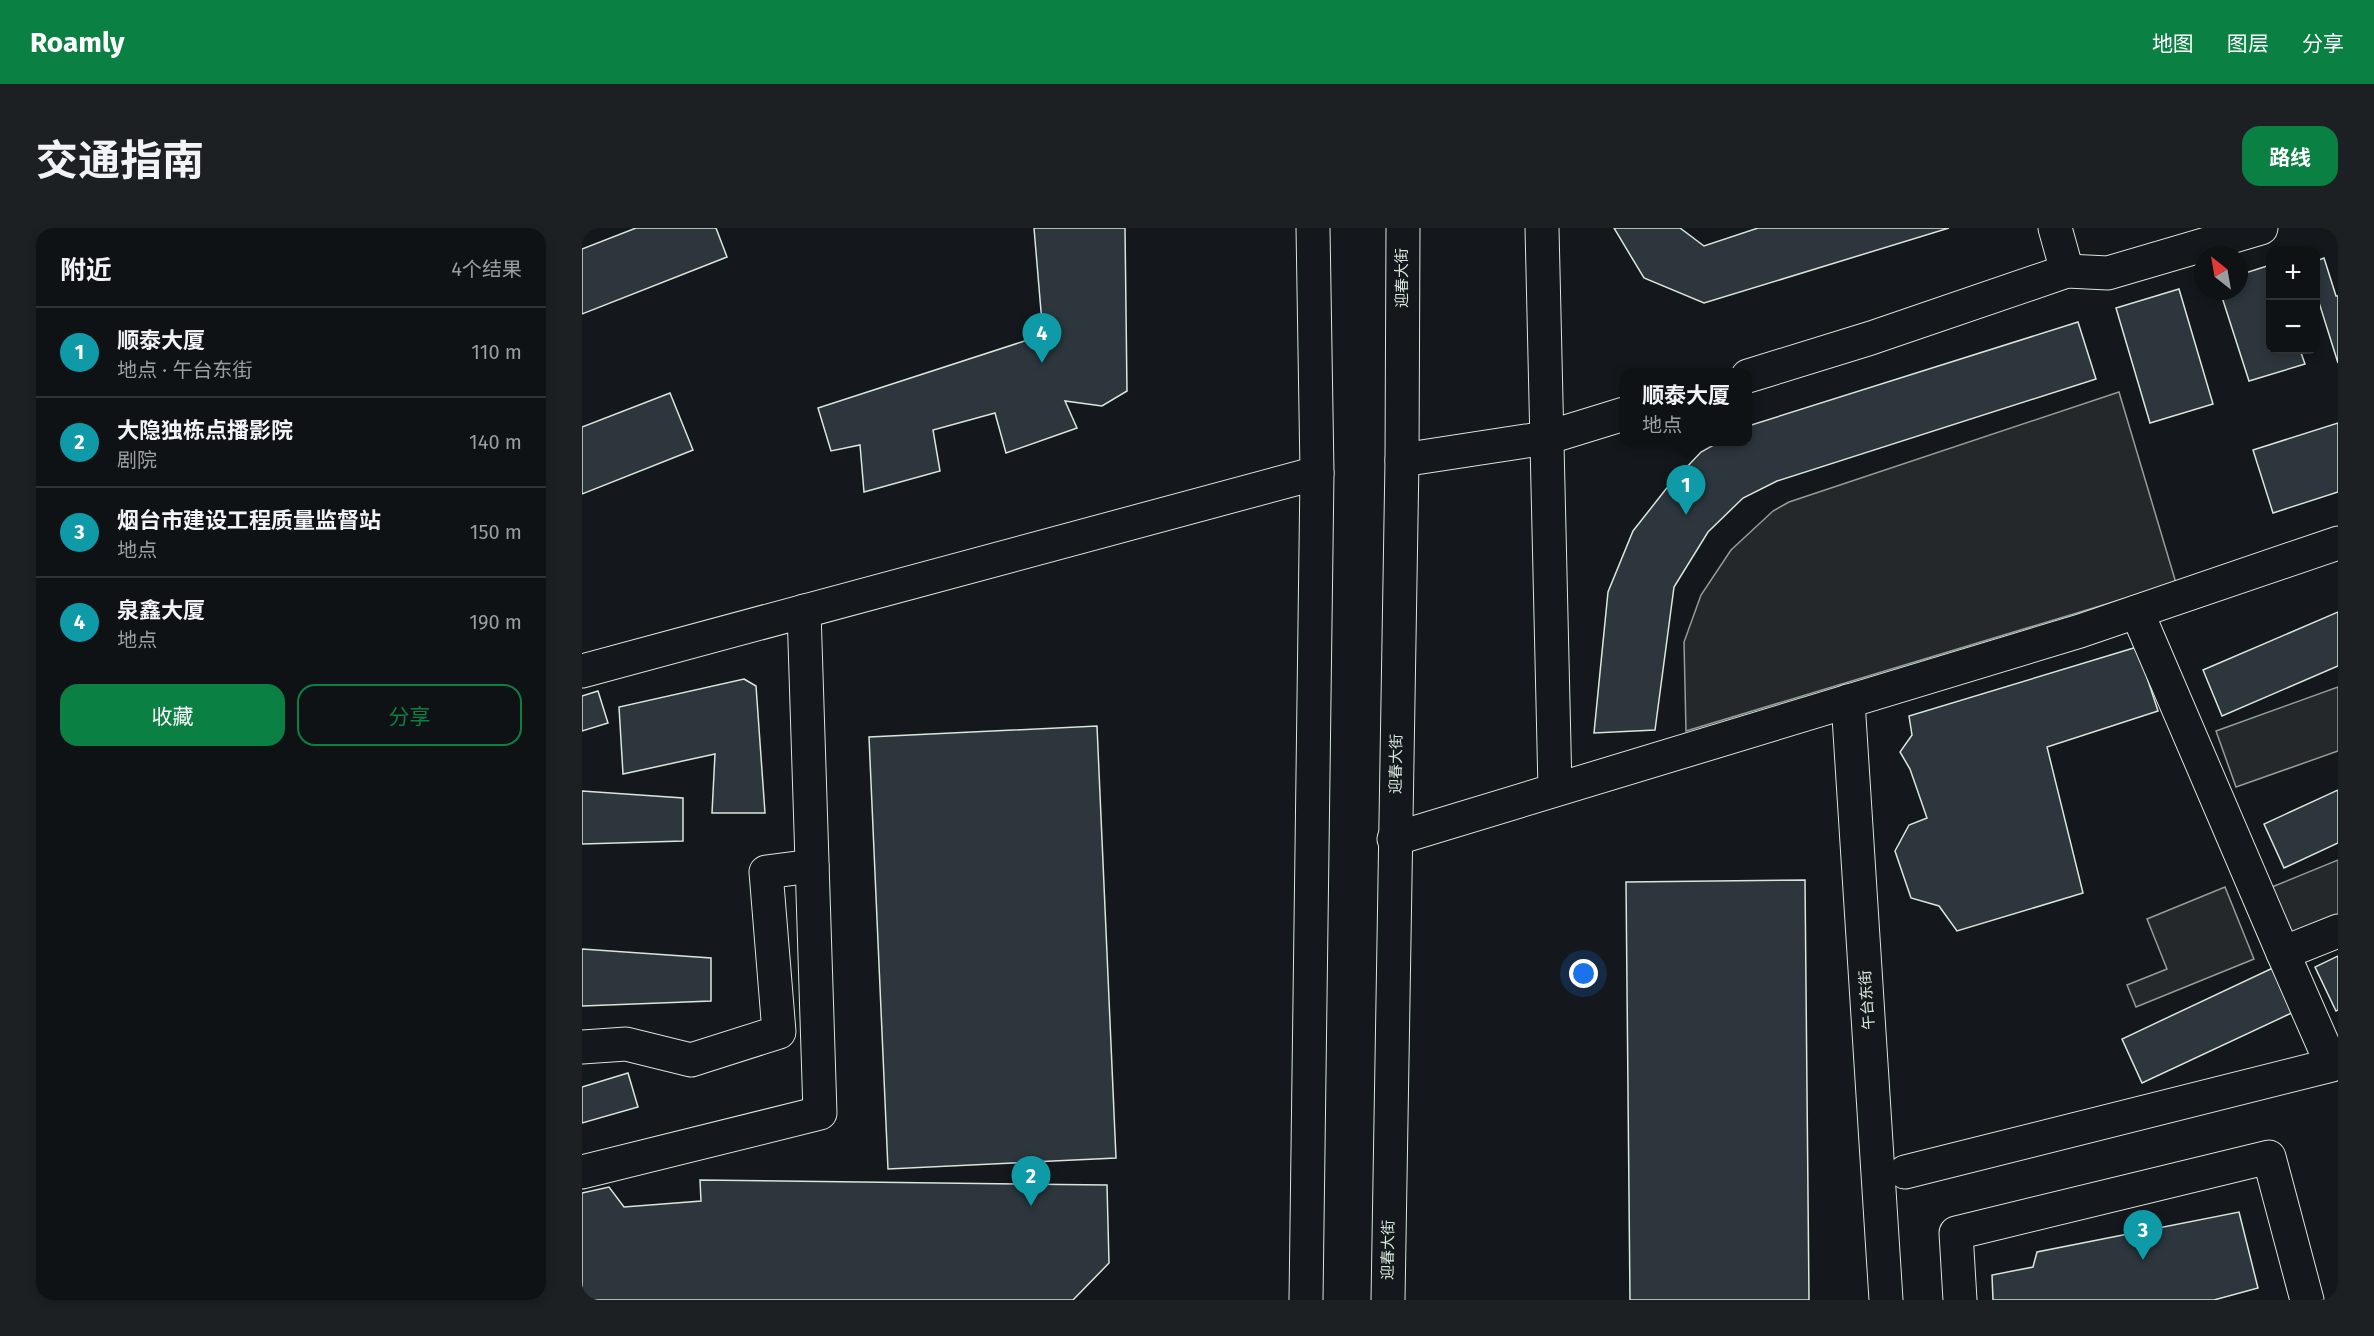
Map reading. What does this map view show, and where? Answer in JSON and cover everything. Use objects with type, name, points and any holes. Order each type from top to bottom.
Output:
[{"type":"street","points":[[1306,1300],[1317,473],[1313,228]]},
{"type":"street","name":"迎春大街","points":[[1388,1300],[1402,460],[1403,228]]},
{"type":"street","points":[[1542,228],[1555,789]]},
{"type":"street","points":[[2055,228],[2067,271]]},
{"type":"street","points":[[1752,375],[1871,338],[2067,271],[2108,273],[2261,228]]},
{"type":"street","points":[[1402,460],[1546,438],[1620,415]]},
{"type":"street","points":[[582,671],[1317,473]]},
{"type":"street","points":[[1394,839],[2080,631],[2338,543]]},
{"type":"street","points":[[582,1172],[820,1113],[804,611]]},
{"type":"street","points":[[1905,1172],[2336,1072],[2137,612]]},
{"type":"street","name":"午台东街","points":[[1848,701],[1886,1300]]},
{"type":"street","points":[[582,1047],[626,1044],[691,1060],[779,1032],[766,872],[812,866]]},
{"type":"street","points":[[2283,953],[2338,931]]},
{"type":"street","points":[[1960,1300],[1956,1233],[2269,1157],[2307,1300]]},
{"type":"shaded area","points":[[2119,392],[2176,583],[1686,731],[1684,642],[1701,595],[1731,550],[1773,511],[1789,502]]},
{"type":"shaded area","points":[[2338,687],[2338,751],[2236,787],[2216,731]]},
{"type":"shaded area","points":[[2338,860],[2338,917],[2292,936],[2272,887]]},
{"type":"shaded area","points":[[2225,887],[2254,959],[2136,1007],[2127,985],[2167,969],[2147,919]]},
{"type":"building","points":[[636,228],[716,228],[727,257],[582,314],[582,249]]},
{"type":"building","points":[[1034,228],[1125,228],[1127,391],[1102,406],[1065,401],[1077,428],[1006,453],[995,413],[933,430],[940,471],[864,492],[860,445],[831,451],[818,408],[1043,335]]},
{"type":"building","points":[[1614,228],[1680,228],[1704,246],[1758,228],[1949,228],[1704,303],[1644,278]]},
{"type":"building","points":[[2324,258],[2336,296],[2338,296],[2338,363],[2320,306],[2320,260]]},
{"type":"building","points":[[2266,266],[2266,354],[2301,354],[2305,364],[2249,381],[2223,300],[2248,300],[2248,272]]},
{"type":"building","points":[[2179,289],[2213,404],[2150,423],[2116,308]]},
{"type":"building","points":[[2078,322],[2096,379],[1777,481],[1743,498],[1708,532],[1674,587],[1655,730],[1594,733],[1608,592],[1633,531],[1666,489],[1701,452],[1712,446],[1752,446],[1752,425]]},
{"type":"building","points":[[670,393],[693,450],[582,494],[582,427]]},
{"type":"building","points":[[2338,423],[2338,492],[2273,513],[2253,450]]},
{"type":"building","points":[[2338,612],[2338,666],[2222,716],[2203,670]]},
{"type":"building","points":[[2137,647],[2158,711],[2047,747],[2083,893],[1957,931],[1939,906],[1911,898],[1895,851],[1909,825],[1927,818],[1910,769],[1900,752],[1912,735],[1909,716]]},
{"type":"building","points":[[744,679],[756,686],[765,813],[712,813],[715,754],[623,774],[619,707]]},
{"type":"building","points":[[598,691],[608,723],[582,731],[582,696]]},
{"type":"building","points":[[1097,726],[1116,1158],[888,1169],[869,737]]},
{"type":"building","points":[[2338,790],[2338,843],[2284,868],[2264,824]]},
{"type":"building","points":[[582,791],[683,798],[683,841],[582,844]]},
{"type":"building","points":[[1805,880],[1809,1300],[1630,1300],[1626,882]]},
{"type":"building","points":[[582,949],[711,958],[711,1001],[582,1006]]},
{"type":"building","points":[[2338,956],[2338,1010],[2336,1011],[2315,967]]},
{"type":"building","points":[[2277,966],[2298,1010],[2142,1083],[2122,1039]]},
{"type":"building","points":[[628,1073],[638,1107],[582,1123],[582,1087]]},
{"type":"building","points":[[700,1180],[1107,1185],[1109,1263],[1073,1300],[582,1300],[582,1193],[609,1187],[624,1207],[701,1201]]},
{"type":"building","points":[[2239,1212],[2258,1288],[2214,1300],[1993,1300],[1992,1275],[2033,1267],[2037,1252]]},
{"type":"place","name":"泉鑫大厦","points":[[1042,363]]},
{"type":"place","name":"顺泰大厦","points":[[1686,515]]},
{"type":"place","name":"大隐独栋点播影院","points":[[1031,1206]]},
{"type":"place","name":"烟台市建设工程质量监督站","points":[[2143,1260]]}]
